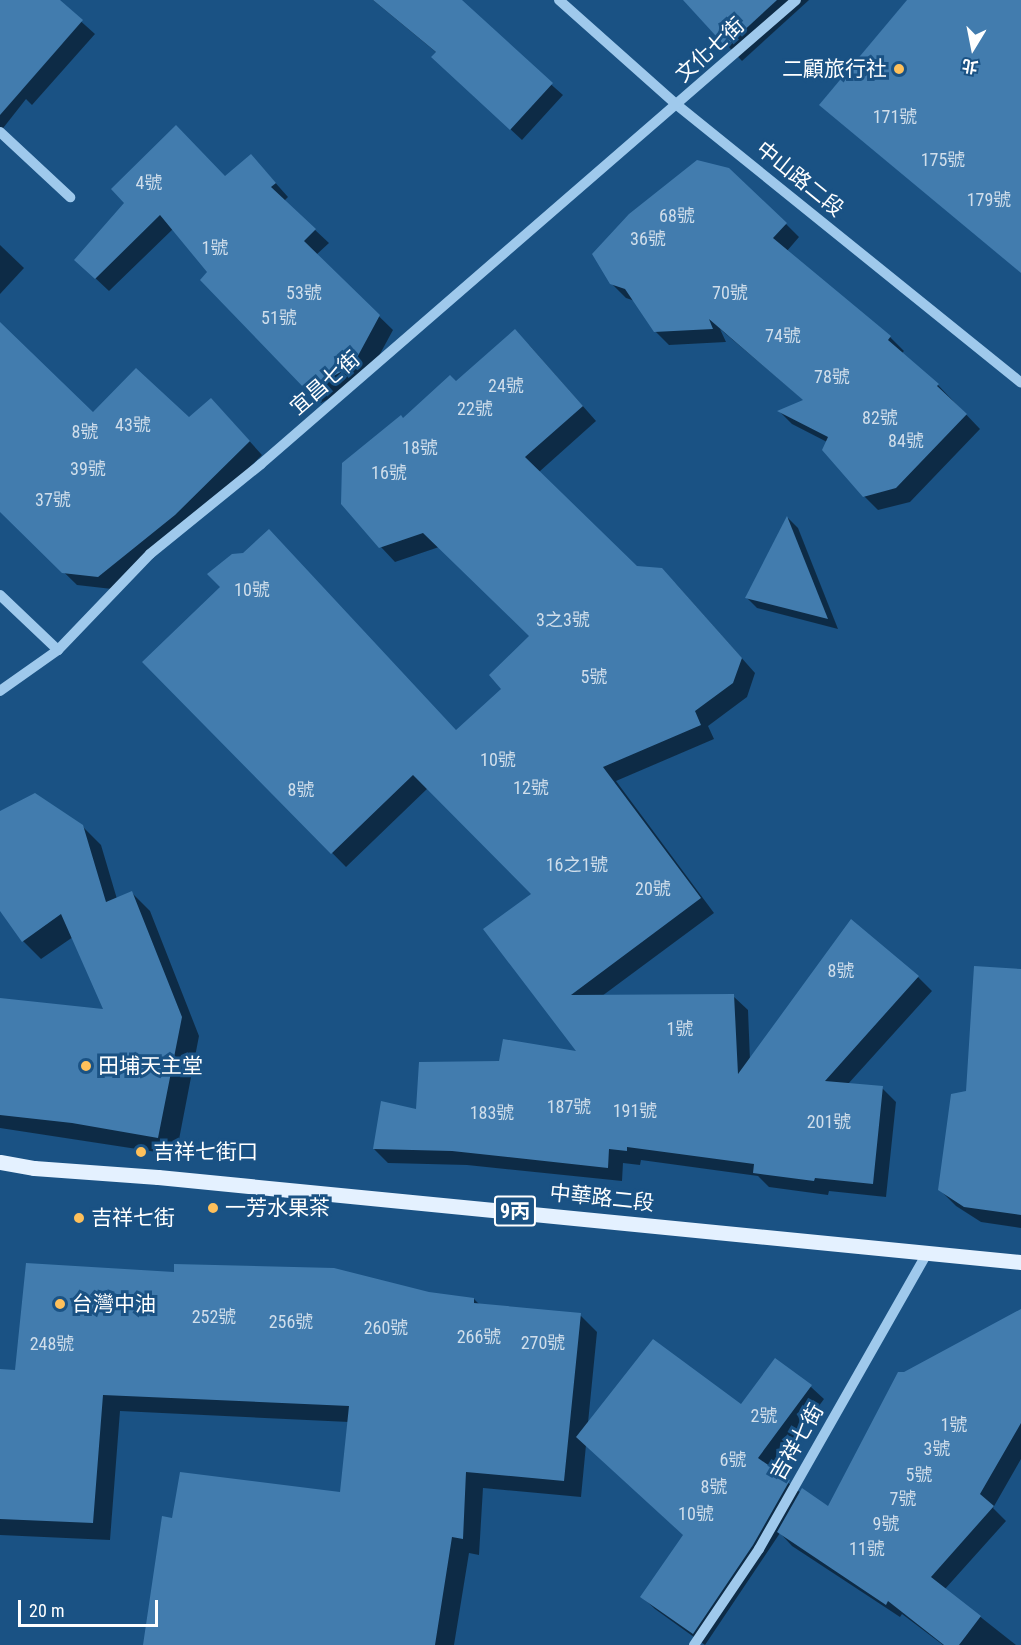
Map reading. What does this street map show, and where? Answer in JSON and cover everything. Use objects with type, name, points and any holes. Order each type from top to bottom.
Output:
[{"type":"main road","name":"中華路二段","points":[[0,1162],[34,1168],[158,1176],[1021,1262]]},
{"type":"street","name":"中山路二段","points":[[559,0],[677,105],[1021,383]]},
{"type":"street","name":"文化七街","points":[[677,105],[795,0]]},
{"type":"street","name":"宜昌七街","points":[[0,692],[58,650],[150,554],[270,456],[677,105]]},
{"type":"street","points":[[0,132],[70,197]]},
{"type":"street","points":[[0,595],[58,650]]},
{"type":"street","name":"吉祥七街","points":[[694,1645],[759,1549],[927,1253]]},
{"type":"building","points":[[0,0],[60,0],[83,20],[0,115]]},
{"type":"building","points":[[373,0],[462,0],[553,83],[510,130],[431,57],[436,52]]},
{"type":"building","points":[[683,0],[777,0],[726,47]]},
{"type":"building","points":[[907,0],[1021,0],[1021,273],[819,105]]},
{"type":"building","points":[[176,125],[225,176],[251,154],[276,183],[271,187],[316,229],[304,241],[380,315],[353,365],[307,391],[200,280],[207,272],[160,215],[95,279],[74,260],[124,203],[111,189]]},
{"type":"building","points":[[697,160],[729,168],[787,223],[773,238],[891,336],[888,340],[939,384],[937,386],[967,414],[896,488],[863,497],[822,450],[828,437],[777,411],[803,400],[709,319],[713,329],[654,332],[625,289],[610,284],[592,254],[629,214]]},
{"type":"building","points":[[0,322],[93,412],[136,368],[189,417],[211,398],[250,441],[175,515],[98,577],[62,573],[0,512]]},
{"type":"building","points":[[515,329],[583,406],[525,457],[637,566],[662,568],[742,658],[733,683],[695,711],[701,725],[603,767],[701,898],[571,995],[734,994],[738,1074],[851,919],[919,976],[825,1081],[883,1086],[873,1184],[815,1178],[814,1181],[753,1173],[754,1164],[627,1147],[627,1151],[609,1149],[608,1168],[452,1151],[373,1149],[381,1101],[416,1109],[419,1062],[499,1061],[503,1039],[576,1051],[483,929],[531,894],[413,775],[331,854],[142,662],[220,587],[207,574],[232,554],[243,553],[269,529],[456,730],[501,689],[489,675],[529,636],[423,533],[379,548],[341,504],[342,463],[401,415],[403,418],[450,375],[456,381]]},
{"type":"building","points":[[787,516],[828,619],[745,598]]},
{"type":"building","points":[[35,793],[83,825],[106,902],[132,891],[182,1017],[158,1138],[72,1123],[0,1115],[0,998],[103,1009],[61,914],[22,942],[0,911],[0,811]]},
{"type":"building","points":[[974,966],[1021,969],[1021,1215],[964,1207],[938,1190],[951,1094],[966,1091]]},
{"type":"building","points":[[26,1263],[174,1272],[174,1264],[334,1268],[429,1292],[474,1298],[474,1303],[581,1313],[564,1481],[466,1472],[463,1539],[452,1537],[435,1645],[143,1645],[162,1516],[172,1518],[180,1472],[340,1492],[349,1406],[103,1395],[93,1523],[0,1519],[0,1369],[15,1370]]},
{"type":"building","points":[[1021,1309],[1021,1423],[980,1494],[994,1506],[931,1577],[981,1616],[959,1645],[944,1645],[888,1601],[886,1605],[777,1532],[802,1488],[828,1506],[898,1372],[904,1372]]},
{"type":"building","points":[[653,1339],[741,1404],[775,1358],[812,1385],[758,1458],[790,1480],[753,1545],[693,1634],[640,1597],[683,1535],[576,1437]]},
{"type":"place","name":"二顧旅行社","points":[[899,69]]},
{"type":"place","name":"田埔天主堂","points":[[86,1066]]},
{"type":"place","name":"吉祥七街口","points":[[141,1152]]},
{"type":"place","name":"一芳水果茶","points":[[213,1208]]},
{"type":"place","name":"吉祥七街","points":[[79,1218]]},
{"type":"place","name":"台灣中油","points":[[60,1304]]}]
